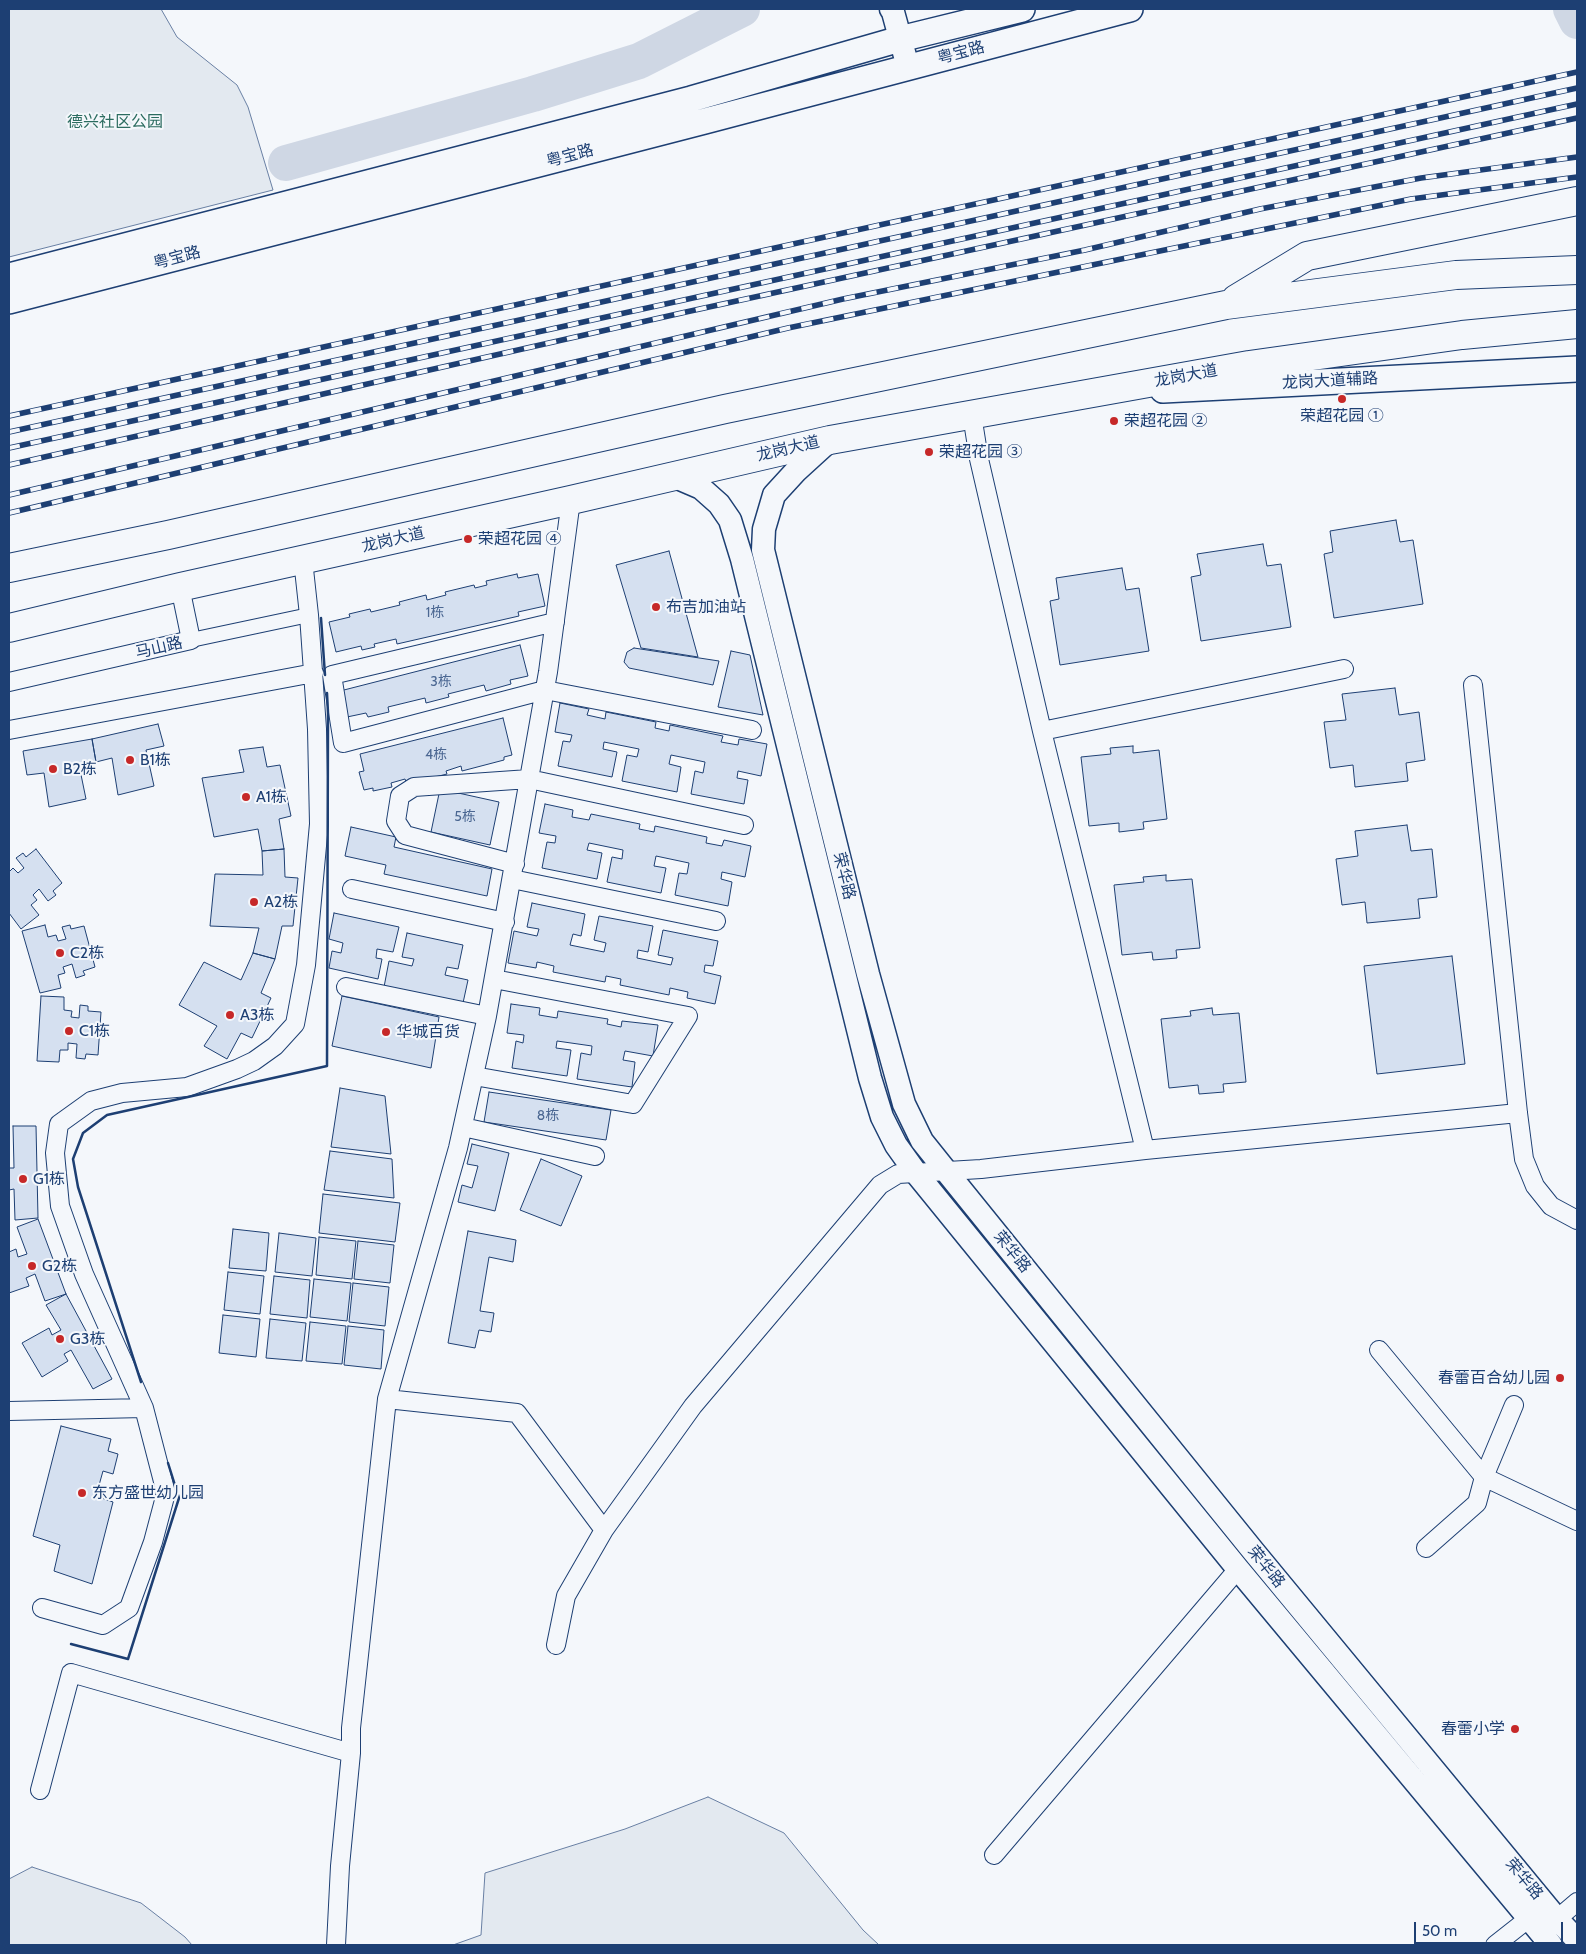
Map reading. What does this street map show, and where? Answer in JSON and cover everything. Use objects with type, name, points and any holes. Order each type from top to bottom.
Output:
[{"type":"highway","points":[[1226,305],[1307,256],[1577,201]]},
{"type":"highway","points":[[9,568],[188,531],[725,409],[1226,305],[1456,275],[1577,270]]},
{"type":"highway","name":"龙岗大道","points":[[9,628],[180,587],[830,440],[1249,365],[1462,335],[1577,324]]},
{"type":"main road","name":"粤宝路","points":[[9,276],[691,99],[900,39],[1022,9]]},
{"type":"main road","name":"粤宝路","points":[[9,301],[714,119],[1130,9]]},
{"type":"main road","name":"龙岗大道辅路","points":[[1083,394],[1577,368]]},
{"type":"street","points":[[891,9],[908,67]]},
{"type":"street","points":[[972,415],[979,459],[1042,731],[1145,1150]]},
{"type":"street","name":"荣华路","points":[[830,440],[796,471],[774,495],[764,529],[763,550],[868,974],[904,1104],[922,1141],[1254,1552],[1577,1940]]},
{"type":"street","name":"荣华路","points":[[673,476],[701,488],[719,504],[730,520],[744,569],[870,1078],[882,1117],[896,1145],[1238,1570],[1551,1945]]},
{"type":"street","points":[[336,1945],[340,1866],[351,1753],[350,1728],[387,1399],[462,1127],[487,1016],[545,690],[571,500]]},
{"type":"street","points":[[42,1608],[102,1625],[129,1608],[153,1542],[166,1493],[144,1408],[84,1274],[60,1206],[56,1153],[59,1124],[91,1101],[122,1094],[187,1087],[237,1069],[254,1061],[275,1046],[295,1024],[306,965],[319,824],[314,673],[303,560]]},
{"type":"street","points":[[180,587],[191,640]]},
{"type":"street","name":"马山路","points":[[9,682],[309,615]]},
{"type":"street","points":[[555,622],[332,675],[343,743],[545,690],[752,730]]},
{"type":"street","points":[[1042,731],[1344,669]]},
{"type":"street","points":[[9,730],[314,673]]},
{"type":"street","points":[[1473,685],[1524,1158],[1535,1186],[1551,1206],[1577,1220]]},
{"type":"street","points":[[716,921],[513,871],[405,835],[396,821],[400,796],[414,788],[529,780],[744,825]]},
{"type":"street","points":[[352,889],[505,922]]},
{"type":"street","points":[[474,1076],[633,1104],[688,1016],[494,979]]},
{"type":"street","points":[[346,987],[487,1016]]},
{"type":"street","points":[[556,1645],[566,1596],[604,1530],[693,1406],[880,1185],[898,1174],[946,1171],[1518,1113]]},
{"type":"street","points":[[462,1127],[596,1156]]},
{"type":"street","points":[[1379,1350],[1484,1477],[1577,1521]]},
{"type":"street","points":[[387,1399],[517,1413],[604,1530]]},
{"type":"street","points":[[1426,1548],[1477,1503],[1484,1477],[1514,1405]]},
{"type":"street","points":[[9,1411],[144,1408]]},
{"type":"street","points":[[994,1855],[1238,1570]]},
{"type":"street","points":[[40,1790],[71,1673],[351,1753]]},
{"type":"street","points":[[1557,1918],[1577,1902]]},
{"type":"street","points":[[1495,1945],[1528,1919]]},
{"type":"green space","name":"德兴社区公园","points":[[9,9],[161,9],[177,37],[237,85],[248,107],[273,190],[9,257]]},
{"type":"green space","points":[[708,1797],[784,1833],[863,1930],[879,1945],[453,1945],[481,1935],[485,1873],[625,1829]]},
{"type":"green space","points":[[32,1867],[141,1903],[185,1937],[192,1945],[9,1945],[9,1879]]},
{"type":"building","points":[[1396,520],[1400,542],[1413,540],[1423,604],[1334,618],[1324,554],[1333,552],[1330,531]]},
{"type":"building","points":[[1263,544],[1267,566],[1281,564],[1291,627],[1201,641],[1191,577],[1201,575],[1197,554]]},
{"type":"building","name":"布吉加油站","points":[[669,551],[698,657],[641,648],[616,565]]},
{"type":"building","points":[[1122,568],[1126,590],[1139,588],[1149,651],[1060,665],[1050,601],[1059,599],[1056,578]]},
{"type":"building","points":[[517,574],[518,578],[538,574],[545,606],[518,612],[519,616],[397,644],[396,639],[374,644],[375,647],[362,650],[361,646],[336,652],[329,622],[350,617],[349,614],[370,609],[371,612],[400,605],[399,602],[426,595],[427,600],[446,595],[445,592],[474,585],[475,588],[487,585],[486,581]]},
{"type":"building","points":[[520,645],[528,676],[510,680],[511,684],[486,691],[484,685],[448,694],[449,697],[426,703],[425,698],[388,707],[389,712],[368,717],[366,713],[347,717],[340,691]]},
{"type":"building","points":[[634,648],[719,661],[713,685],[629,668],[624,662],[627,652]]},
{"type":"building","points":[[731,651],[750,655],[763,715],[718,707]]},
{"type":"building","points":[[1395,688],[1399,715],[1419,712],[1425,760],[1406,763],[1408,781],[1355,787],[1353,765],[1330,768],[1324,722],[1346,720],[1342,694]]},
{"type":"building","points":[[560,703],[589,709],[587,715],[605,719],[606,712],[656,722],[655,728],[669,731],[670,725],[723,736],[721,742],[738,745],[739,739],[767,744],[761,776],[738,771],[737,778],[748,780],[744,804],[691,794],[695,771],[703,773],[705,762],[671,755],[669,764],[681,767],[677,792],[622,781],[627,755],[637,757],[639,749],[604,742],[603,749],[617,752],[612,777],[558,766],[563,741],[570,742],[572,735],[555,732]]},
{"type":"building","points":[[503,718],[512,755],[504,757],[504,760],[462,771],[461,766],[446,771],[447,774],[407,784],[405,779],[391,783],[392,787],[373,791],[373,788],[364,790],[359,772],[364,771],[360,754]]},
{"type":"building","name":"B1栋","points":[[158,724],[164,746],[146,750],[154,786],[118,795],[112,758],[96,762],[92,739]]},
{"type":"building","name":"B2栋","points":[[92,739],[96,762],[79,765],[86,799],[49,807],[44,773],[27,775],[23,751]]},
{"type":"building","points":[[1133,746],[1133,753],[1159,750],[1167,819],[1143,822],[1144,829],[1119,832],[1119,823],[1089,826],[1081,757],[1111,754],[1110,748]]},
{"type":"building","name":"A1栋","points":[[263,747],[267,767],[280,765],[291,816],[279,819],[284,849],[262,851],[258,829],[214,837],[202,778],[244,772],[239,750]]},
{"type":"building","points":[[440,789],[499,802],[490,845],[431,832]]},
{"type":"building","points":[[545,804],[573,810],[572,817],[589,820],[591,814],[640,824],[639,829],[654,832],[655,826],[707,837],[706,843],[722,846],[724,840],[751,846],[745,877],[722,872],[721,879],[732,882],[728,906],[675,895],[679,873],[687,874],[689,863],[656,856],[654,866],[666,868],[661,893],[607,882],[612,857],[622,859],[623,850],[589,843],[587,850],[602,853],[597,879],[542,868],[547,842],[555,843],[556,836],[539,833]]},
{"type":"building","points":[[1407,825],[1411,851],[1432,849],[1437,897],[1418,899],[1420,918],[1367,923],[1365,902],[1342,905],[1336,859],[1358,856],[1355,831]]},
{"type":"building","points":[[351,827],[396,837],[394,847],[492,869],[487,896],[384,874],[386,865],[345,856]]},
{"type":"building","points":[[36,849],[62,883],[53,891],[56,895],[48,901],[39,889],[33,895],[37,900],[31,905],[39,915],[21,929],[9,913],[9,872],[13,868],[18,873],[24,868],[16,858],[23,853],[26,857]]},
{"type":"building","name":"A2栋","points":[[284,849],[285,877],[298,878],[293,926],[282,926],[275,959],[253,953],[259,928],[210,926],[215,874],[263,875],[262,851]]},
{"type":"building","points":[[1166,875],[1166,881],[1192,879],[1200,948],[1176,950],[1177,958],[1153,960],[1152,952],[1122,955],[1114,885],[1144,882],[1143,877]]},
{"type":"building","points":[[532,903],[585,914],[581,936],[573,934],[570,945],[604,952],[606,943],[594,940],[599,916],[653,926],[648,952],[638,950],[637,958],[671,965],[673,958],[658,955],[663,930],[718,941],[713,966],[705,965],[704,972],[721,976],[715,1004],[687,998],[688,992],[670,988],[669,995],[620,985],[621,979],[606,976],[605,982],[553,972],[554,966],[537,962],[536,968],[508,963],[514,931],[537,936],[539,929],[527,927]]},
{"type":"building","points":[[334,913],[399,927],[393,952],[377,949],[376,958],[382,959],[378,979],[329,968],[332,951],[341,953],[343,943],[329,939]]},
{"type":"building","name":"C2栋","points":[[45,925],[48,937],[56,935],[58,941],[66,939],[62,927],[70,925],[71,929],[84,926],[95,967],[83,971],[85,975],[76,978],[72,964],[63,967],[65,973],[58,975],[61,988],[40,993],[22,931]]},
{"type":"building","points":[[407,933],[463,945],[458,969],[447,967],[445,975],[468,980],[463,1003],[384,987],[389,961],[412,966],[414,959],[402,957]]},
{"type":"building","name":"A3栋","points":[[253,953],[275,959],[261,993],[271,998],[252,1038],[241,1033],[227,1059],[204,1046],[217,1026],[179,1005],[204,962],[241,980]]},
{"type":"building","points":[[1452,956],[1465,1064],[1377,1074],[1364,966]]},
{"type":"building","name":"C1栋","points":[[41,996],[64,997],[64,1010],[72,1011],[71,1017],[79,1018],[80,1005],[88,1006],[88,1011],[101,1012],[98,1055],[86,1054],[85,1059],[76,1058],[77,1044],[68,1043],[68,1050],[60,1050],[59,1062],[37,1061]]},
{"type":"building","name":"华城百货","points":[[342,996],[439,1017],[431,1068],[332,1046]]},
{"type":"building","points":[[511,1004],[540,1008],[539,1015],[557,1018],[558,1011],[608,1019],[607,1024],[621,1027],[622,1021],[658,1025],[653,1056],[625,1051],[623,1060],[635,1062],[632,1087],[577,1079],[581,1053],[591,1055],[592,1046],[557,1041],[556,1048],[571,1050],[567,1076],[512,1068],[516,1041],[523,1043],[524,1035],[507,1033]]},
{"type":"building","points":[[1212,1008],[1213,1015],[1239,1013],[1246,1082],[1223,1084],[1224,1092],[1199,1094],[1198,1085],[1169,1088],[1161,1019],[1191,1016],[1190,1011]]},
{"type":"building","points":[[340,1088],[385,1096],[391,1154],[331,1147]]},
{"type":"building","points":[[489,1092],[611,1110],[606,1140],[484,1122]]},
{"type":"building","name":"G1栋","points":[[13,1126],[36,1126],[38,1218],[15,1220],[14,1189],[9,1190],[9,1168],[14,1168]]},
{"type":"building","points":[[472,1144],[509,1153],[495,1211],[458,1202],[462,1185],[472,1188],[478,1166],[467,1164]]},
{"type":"building","points":[[330,1151],[392,1159],[394,1198],[324,1190]]},
{"type":"building","points":[[541,1159],[582,1176],[561,1226],[520,1210]]},
{"type":"building","points":[[323,1194],[400,1203],[395,1242],[319,1233]]},
{"type":"building","name":"G2栋","points":[[38,1219],[66,1294],[45,1301],[35,1274],[26,1278],[29,1286],[9,1293],[9,1252],[16,1249],[18,1257],[27,1254],[17,1227]]},
{"type":"building","points":[[233,1229],[269,1233],[266,1271],[229,1268]]},
{"type":"building","points":[[468,1231],[516,1240],[513,1262],[489,1257],[480,1311],[494,1313],[491,1332],[479,1330],[475,1348],[448,1343]]},
{"type":"building","points":[[279,1233],[316,1238],[312,1276],[275,1272]]},
{"type":"building","points":[[319,1237],[356,1241],[352,1279],[316,1275]]},
{"type":"building","points":[[358,1241],[394,1245],[390,1283],[354,1279]]},
{"type":"building","points":[[228,1272],[264,1276],[260,1314],[224,1310]]},
{"type":"building","points":[[274,1276],[310,1280],[307,1318],[270,1314]]},
{"type":"building","points":[[314,1279],[351,1283],[347,1321],[310,1317]]},
{"type":"building","points":[[353,1283],[389,1287],[385,1326],[349,1322]]},
{"type":"building","name":"G3栋","points":[[66,1294],[112,1379],[93,1389],[71,1350],[64,1354],[68,1361],[42,1377],[22,1343],[49,1328],[52,1335],[61,1330],[46,1305]]},
{"type":"building","points":[[223,1315],[260,1319],[256,1357],[219,1353]]},
{"type":"building","points":[[270,1319],[306,1323],[302,1361],[266,1358]]},
{"type":"building","points":[[310,1322],[346,1326],[342,1364],[306,1361]]},
{"type":"building","points":[[348,1326],[384,1330],[381,1369],[344,1365]]},
{"type":"building","points":[[61,1426],[111,1439],[108,1451],[118,1454],[113,1474],[103,1471],[96,1496],[113,1502],[92,1584],[54,1571],[60,1545],[33,1536]]},
{"type":"waterway","points":[[286,163],[533,94],[639,61],[742,9]]},
{"type":"waterway","points":[[1571,9],[1577,21]]},
{"type":"railway","points":[[9,416],[1577,72]]},
{"type":"railway","points":[[9,432],[1577,88]]},
{"type":"railway","points":[[9,448],[1577,104]]},
{"type":"railway","points":[[9,465],[686,312],[1577,118]]},
{"type":"railway","points":[[9,495],[843,299],[1085,250],[1260,209],[1421,178],[1577,157]]},
{"type":"railway","points":[[9,513],[788,328],[1411,199],[1577,177]]},
{"type":"wall","points":[[321,618],[325,675]]},
{"type":"wall","points":[[141,1382],[78,1187],[73,1159],[83,1133],[107,1115],[327,1066],[327,693]]},
{"type":"wall","points":[[71,1644],[128,1659],[179,1498],[168,1463]]},
{"type":"place","name":"荣超花园 ①","points":[[1342,399]]},
{"type":"place","name":"荣超花园 ②","points":[[1114,421]]},
{"type":"place","name":"荣超花园 ③","points":[[929,452]]},
{"type":"place","name":"荣超花园 ④","points":[[468,539]]},
{"type":"place","name":"布吉加油站","points":[[656,607]]},
{"type":"place","name":"B1栋","points":[[130,760]]},
{"type":"place","name":"B2栋","points":[[53,769]]},
{"type":"place","name":"A1栋","points":[[246,797]]},
{"type":"place","name":"A2栋","points":[[254,902]]},
{"type":"place","name":"C2栋","points":[[60,953]]},
{"type":"place","name":"A3栋","points":[[230,1015]]},
{"type":"place","name":"C1栋","points":[[69,1031]]},
{"type":"place","name":"华城百货","points":[[386,1032]]},
{"type":"place","name":"G1栋","points":[[23,1179]]},
{"type":"place","name":"G2栋","points":[[32,1266]]},
{"type":"place","name":"G3栋","points":[[60,1339]]},
{"type":"place","name":"春蕾百合幼儿园","points":[[1560,1378]]},
{"type":"place","name":"东方盛世幼儿园","points":[[82,1493]]},
{"type":"place","name":"春蕾小学","points":[[1515,1729]]}]
